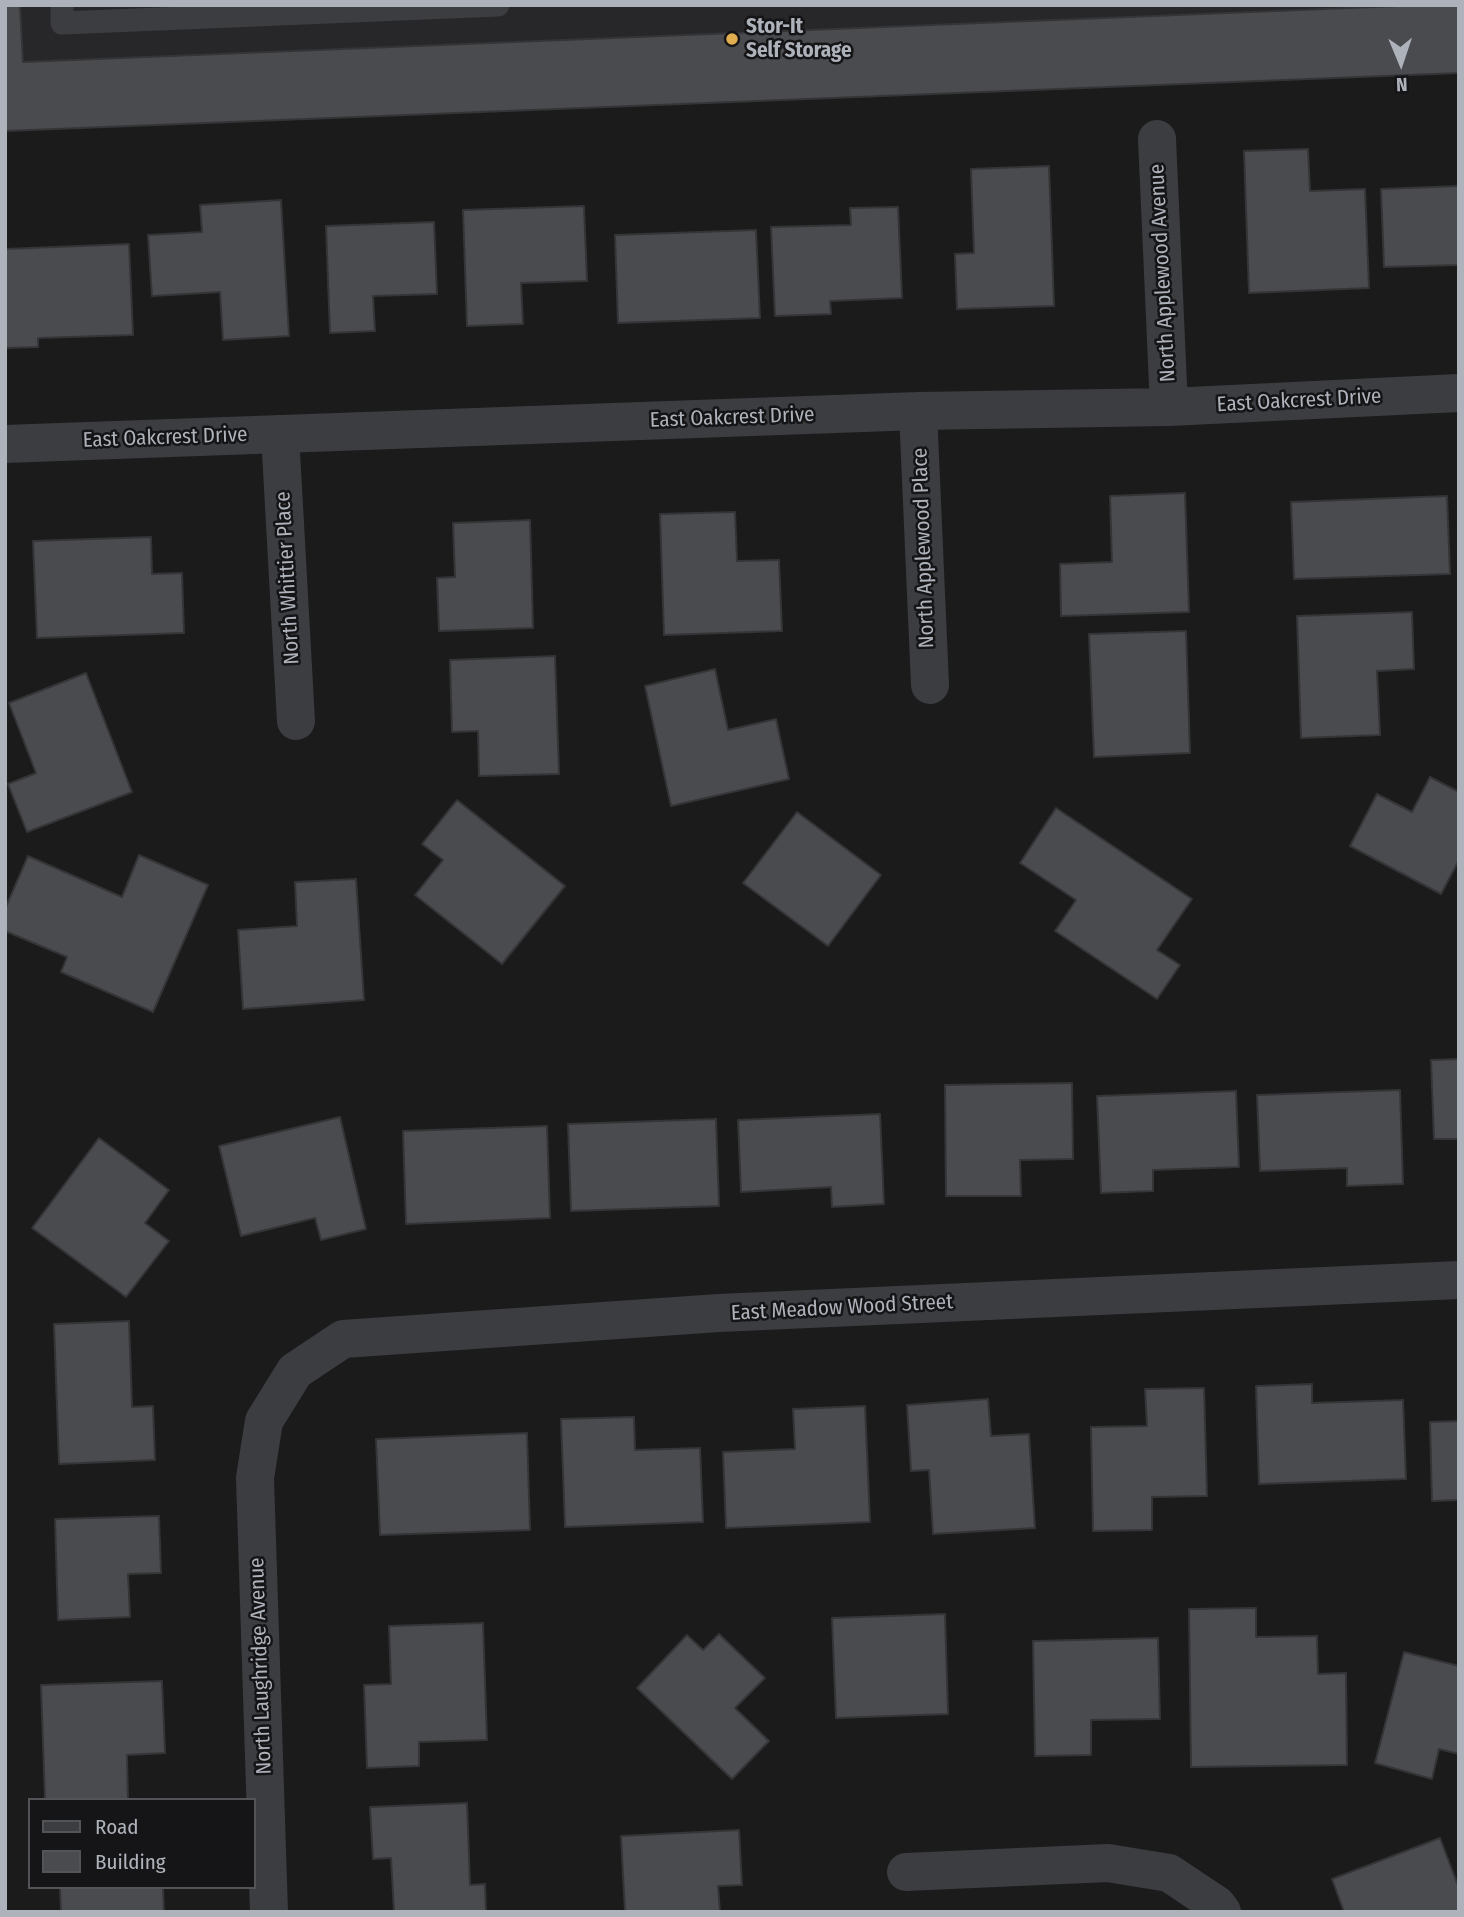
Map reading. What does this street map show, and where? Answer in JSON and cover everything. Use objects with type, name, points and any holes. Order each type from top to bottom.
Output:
[{"type":"street","name":"North Applewood Avenue","points":[[1157,139],[1169,407]]},
{"type":"street","name":"East Oakcrest Drive","points":[[5,444],[918,411],[1169,407],[1459,393]]},
{"type":"street","name":"North Applewood Place","points":[[918,411],[930,685]]},
{"type":"street","name":"North Whittier Place","points":[[280,434],[296,721]]},
{"type":"street","name":"East Meadow Wood Street","points":[[264,1421],[295,1371],[343,1339],[719,1313],[1459,1280]]},
{"type":"street","name":"North Laughridge Avenue","points":[[264,1421],[255,1478],[270,1912]]},
{"type":"street","points":[[906,1872],[1108,1863],[1169,1873],[1217,1905],[1222,1912]]},
{"type":"lane","points":[[62,5],[62,23],[206,11],[498,5]]},
{"type":"shaded area","name":"Stor-It Self Storage","points":[[5,5],[1459,5],[1459,73],[5,131]]},
{"type":"building","name":"Stor-It Self Storage","points":[[5,5],[20,5],[23,62],[1459,5],[1459,73],[5,131]]},
{"type":"building","points":[[1308,149],[1310,191],[1365,189],[1369,288],[1249,293],[1244,151]]},
{"type":"building","points":[[1049,166],[1054,306],[957,309],[955,254],[974,253],[971,169]]},
{"type":"building","points":[[1459,186],[1459,265],[1384,267],[1381,189]]},
{"type":"building","points":[[281,200],[289,336],[223,340],[220,292],[152,296],[148,235],[202,232],[200,205]]},
{"type":"building","points":[[584,206],[587,281],[521,283],[523,324],[467,326],[463,210]]},
{"type":"building","points":[[898,207],[902,298],[830,301],[831,314],[775,316],[771,227],[851,225],[850,208]]},
{"type":"building","points":[[434,222],[437,294],[373,296],[375,331],[330,333],[326,226]]},
{"type":"building","points":[[756,230],[760,318],[618,323],[615,235]]},
{"type":"building","points":[[129,244],[133,335],[38,338],[38,347],[5,348],[5,249]]},
{"type":"building","points":[[1185,493],[1189,612],[1061,616],[1060,564],[1112,562],[1110,496]]},
{"type":"building","points":[[1447,496],[1450,574],[1294,579],[1291,502]]},
{"type":"building","points":[[735,512],[737,561],[779,560],[782,631],[664,635],[660,514]]},
{"type":"building","points":[[530,520],[533,628],[439,631],[437,578],[455,577],[453,523]]},
{"type":"building","points":[[151,537],[152,574],[182,573],[184,633],[37,638],[33,541]]},
{"type":"building","points":[[1412,612],[1414,669],[1377,671],[1380,735],[1301,738],[1297,616]]},
{"type":"building","points":[[1186,631],[1190,753],[1094,757],[1089,634]]},
{"type":"building","points":[[555,656],[559,774],[479,776],[478,731],[452,732],[450,660]]},
{"type":"building","points":[[715,669],[728,730],[776,719],[789,779],[671,806],[645,686]]},
{"type":"building","points":[[86,673],[132,792],[27,832],[8,784],[36,773],[9,703]]},
{"type":"building","points":[[1430,777],[1459,792],[1459,860],[1441,894],[1350,846],[1377,794],[1412,812]]},
{"type":"building","points":[[457,800],[565,886],[502,964],[415,895],[443,860],[422,844]]},
{"type":"building","points":[[1056,808],[1192,899],[1157,950],[1180,965],[1157,999],[1055,931],[1076,900],[1020,863]]},
{"type":"building","points":[[797,812],[881,875],[828,946],[743,883]]},
{"type":"building","points":[[139,855],[208,885],[153,1012],[61,972],[67,957],[5,931],[5,909],[28,856],[122,897]]},
{"type":"building","points":[[356,879],[364,1000],[243,1009],[238,930],[297,926],[295,882]]},
{"type":"building","points":[[1459,1059],[1459,1139],[1434,1139],[1431,1060]]},
{"type":"building","points":[[1072,1083],[1073,1159],[1020,1160],[1021,1196],[946,1196],[945,1085]]},
{"type":"building","points":[[1400,1090],[1403,1184],[1347,1186],[1347,1168],[1260,1171],[1257,1095]]},
{"type":"building","points":[[1236,1091],[1239,1167],[1153,1170],[1153,1191],[1101,1193],[1097,1096]]},
{"type":"building","points":[[880,1114],[884,1204],[832,1207],[831,1187],[741,1192],[738,1120]]},
{"type":"building","points":[[340,1117],[366,1229],[321,1240],[315,1218],[241,1236],[219,1146]]},
{"type":"building","points":[[716,1119],[719,1206],[571,1211],[568,1124]]},
{"type":"building","points":[[547,1126],[550,1218],[406,1224],[403,1131]]},
{"type":"building","points":[[99,1138],[169,1190],[145,1223],[169,1241],[126,1297],[32,1228]]},
{"type":"building","points":[[129,1321],[132,1407],[153,1406],[155,1460],[59,1464],[54,1324]]},
{"type":"building","points":[[1312,1384],[1312,1403],[1403,1400],[1406,1479],[1259,1484],[1256,1386]]},
{"type":"building","points":[[1204,1388],[1207,1496],[1152,1497],[1152,1530],[1093,1531],[1091,1427],[1147,1426],[1145,1389]]},
{"type":"building","points":[[988,1399],[991,1436],[1029,1434],[1035,1528],[933,1534],[929,1470],[911,1471],[907,1405]]},
{"type":"building","points":[[865,1406],[870,1522],[726,1528],[723,1452],[795,1449],[793,1409]]},
{"type":"building","points":[[634,1417],[635,1450],[700,1448],[703,1522],[565,1527],[561,1419]]},
{"type":"building","points":[[1459,1421],[1459,1500],[1432,1501],[1430,1422]]},
{"type":"building","points":[[527,1433],[530,1530],[380,1535],[376,1439]]},
{"type":"building","points":[[159,1516],[161,1573],[128,1574],[130,1617],[58,1620],[55,1519]]},
{"type":"building","points":[[1256,1608],[1256,1637],[1317,1636],[1318,1674],[1346,1673],[1347,1765],[1191,1767],[1189,1609]]},
{"type":"building","points":[[945,1614],[948,1714],[836,1718],[832,1618]]},
{"type":"building","points":[[483,1623],[487,1740],[419,1742],[419,1766],[367,1768],[364,1685],[391,1684],[389,1626]]},
{"type":"building","points":[[719,1634],[765,1678],[735,1708],[769,1741],[732,1779],[637,1688],[687,1635],[703,1650]]},
{"type":"building","points":[[1158,1638],[1160,1719],[1091,1720],[1091,1755],[1035,1756],[1033,1641]]},
{"type":"building","points":[[1404,1652],[1459,1666],[1459,1754],[1439,1749],[1432,1779],[1375,1763]]},
{"type":"building","points":[[162,1681],[165,1753],[127,1755],[128,1798],[45,1798],[41,1685]]},
{"type":"building","points":[[467,1803],[470,1885],[485,1884],[486,1912],[394,1912],[391,1858],[373,1859],[370,1807]]},
{"type":"building","points":[[739,1830],[742,1885],[718,1886],[720,1912],[625,1912],[621,1836]]},
{"type":"building","points":[[1440,1838],[1459,1883],[1459,1912],[1344,1912],[1332,1879]]},
{"type":"building","points":[[60,1889],[163,1889],[164,1912],[61,1912]]},
{"type":"place","name":"Stor-It Self Storage","points":[[732,39]]}]
